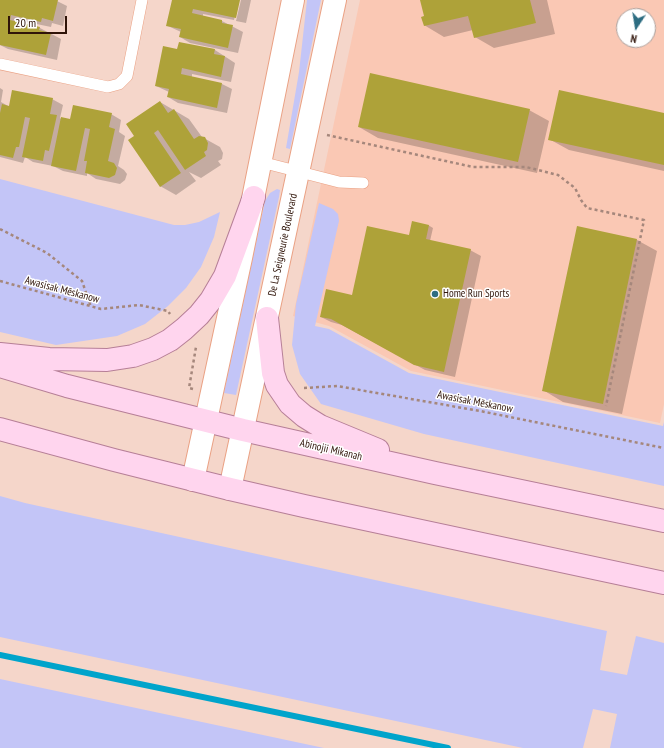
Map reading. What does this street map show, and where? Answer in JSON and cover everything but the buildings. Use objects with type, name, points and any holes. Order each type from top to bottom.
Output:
[{"type":"main road","points":[[0,354],[49,359],[107,360],[133,356],[153,349],[170,340],[199,315],[211,300],[225,276],[254,197]]},
{"type":"main road","points":[[267,318],[273,373],[278,385],[290,404],[304,416],[320,426],[435,473]]},
{"type":"main road","name":"Abinojii Mikanah","points":[[0,366],[68,386],[243,430],[435,473],[664,521]]},
{"type":"main road","points":[[0,429],[230,489],[664,583]]},
{"type":"street","points":[[193,480],[254,197],[294,0]]},
{"type":"street","name":"De La Seigneurie Boulevard","points":[[230,489],[335,0]]},
{"type":"lane","points":[[0,64],[108,87],[119,84],[127,76],[142,0]]},
{"type":"lane","points":[[261,162],[340,182],[363,183]]},
{"type":"path","points":[[326,135],[473,167],[526,167],[558,175],[575,188],[587,208],[644,220],[606,406]]},
{"type":"path","points":[[0,229],[47,253],[82,281],[91,307]]},
{"type":"path","name":"Awasisak Mēskanow","points":[[0,281],[101,309],[140,304],[168,311]]},
{"type":"path","name":"Awasisak Mēskanow","points":[[283,394],[302,388],[337,386],[480,411],[664,448]]},
{"type":"shaded area","points":[[307,0],[321,0],[290,149],[286,148],[299,72]]},
{"type":"shaded area","points":[[360,0],[664,0],[664,404],[660,423],[411,371],[329,326],[293,316]]},
{"type":"shaded area","points":[[0,179],[174,225],[185,225],[199,222],[220,212],[214,237],[201,267],[186,288],[168,306],[145,324],[117,336],[56,345],[0,332]]},
{"type":"shaded area","points":[[277,189],[280,190],[279,197],[236,395],[224,393],[265,201],[270,193]]},
{"type":"shaded area","points":[[319,203],[333,209],[338,214],[339,221],[315,326],[329,329],[409,373],[663,426],[664,422],[664,486],[424,434],[321,404],[300,374],[292,345],[296,304]]},
{"type":"shaded area","points":[[0,496],[25,503],[607,631],[600,670],[627,675],[636,636],[664,643],[664,748],[610,748],[617,714],[593,709],[583,748],[523,748],[0,637]]},
{"type":"shaded area","points":[[0,679],[324,748],[0,748]]},
{"type":"waterway","points":[[0,655],[448,748]]},
{"type":"place","name":"Home Run Sports","points":[[435,294]]}]
